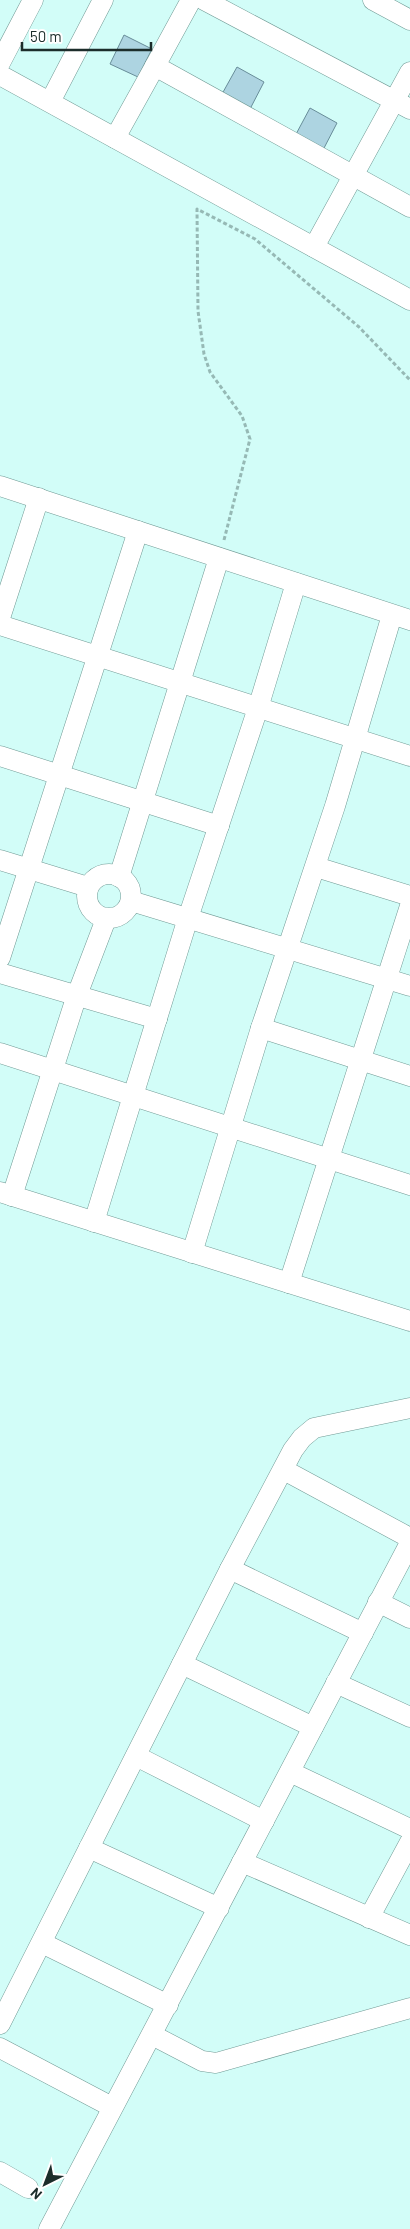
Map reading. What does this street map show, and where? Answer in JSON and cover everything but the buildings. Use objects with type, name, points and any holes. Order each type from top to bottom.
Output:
[{"type":"street","points":[[0,63],[33,0]]},
{"type":"street","points":[[50,102],[103,0]]},
{"type":"street","points":[[115,138],[191,0]]},
{"type":"street","points":[[204,0],[402,104]]},
{"type":"street","points":[[373,0],[410,20]]},
{"type":"street","points":[[155,66],[410,207]]},
{"type":"street","points":[[314,247],[353,176],[402,104],[410,72]]},
{"type":"street","points":[[0,75],[410,300]]},
{"type":"street","points":[[0,486],[401,617],[355,739],[316,866],[261,1028],[192,1253]]},
{"type":"street","points":[[0,618],[39,498]]},
{"type":"street","points":[[0,958],[138,531]]},
{"type":"street","points":[[119,877],[219,558]]},
{"type":"street","points":[[94,1222],[188,918],[258,708],[296,583]]},
{"type":"street","points":[[0,626],[410,756]]},
{"type":"street","points":[[0,756],[219,826]]},
{"type":"street","points":[[0,860],[88,887]]},
{"type":"street","points":[[316,866],[410,896]]},
{"type":"street","points":[[107,874],[119,877],[126,882],[130,891],[131,901],[126,911],[117,917],[106,919],[94,913],[90,907],[87,901],[88,887],[96,878],[107,874]]},
{"type":"street","points":[[131,901],[410,986]]},
{"type":"street","points":[[289,1283],[410,906]]},
{"type":"street","points":[[106,919],[6,1194],[410,1320]]},
{"type":"street","points":[[0,973],[157,1019]]},
{"type":"street","points":[[261,1028],[410,1076]]},
{"type":"street","points":[[0,1053],[410,1185]]},
{"type":"street","points":[[0,2024],[230,1569],[293,1450],[302,1438],[314,1428],[410,1408]]},
{"type":"street","points":[[284,1470],[410,1538]]},
{"type":"street","points":[[49,2229],[410,1543]]},
{"type":"street","points":[[230,1569],[363,1633]]},
{"type":"street","points":[[378,1602],[410,1618]]},
{"type":"street","points":[[182,1664],[313,1727]]},
{"type":"street","points":[[336,1683],[410,1717]]},
{"type":"street","points":[[136,1756],[264,1821]]},
{"type":"street","points":[[290,1772],[410,1829]]},
{"type":"street","points":[[369,1918],[410,1842]]},
{"type":"street","points":[[89,1848],[219,1908]]},
{"type":"street","points":[[242,1862],[410,1935]]},
{"type":"street","points":[[42,1943],[168,2005]]},
{"type":"street","points":[[152,2034],[202,2061],[216,2063],[410,2008]]},
{"type":"street","points":[[0,2048],[112,2107]]},
{"type":"street","points":[[0,2172],[28,2188]]},
{"type":"path","points":[[219,558],[250,440],[242,416],[210,372],[204,354],[198,311],[197,209],[256,240],[353,322],[410,380]]}]
